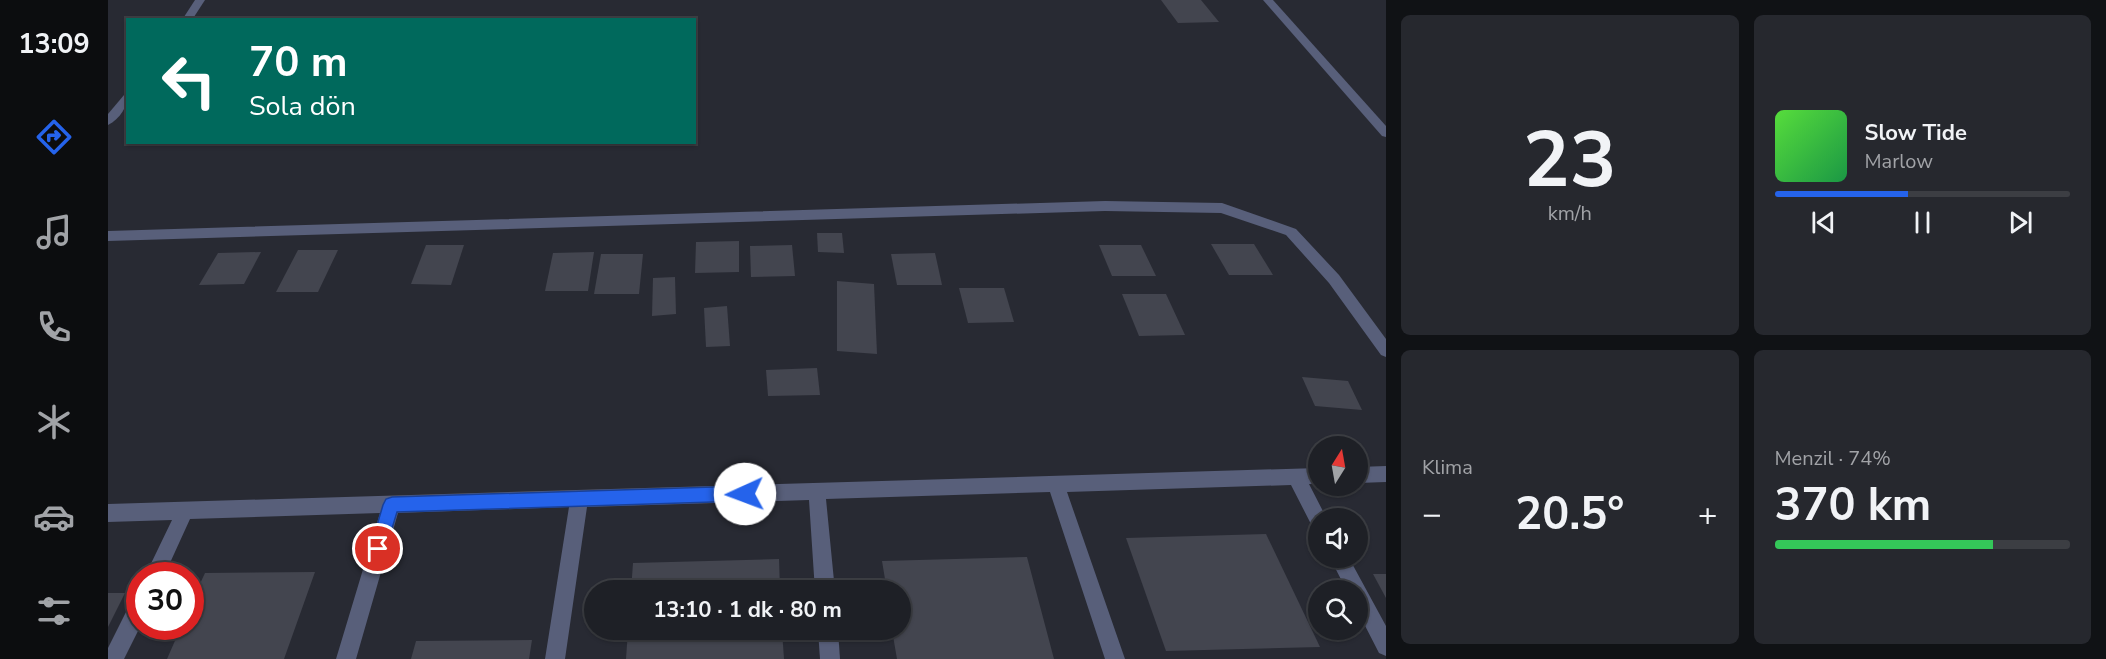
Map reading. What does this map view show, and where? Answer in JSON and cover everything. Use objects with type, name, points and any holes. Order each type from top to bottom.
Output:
[{"type":"street","points":[[188,18],[200,0]]},
{"type":"street","points":[[1268,0],[1386,133]]},
{"type":"street","points":[[108,121],[126,99]]},
{"type":"street","points":[[108,236],[1105,206],[1222,208],[1291,232],[1334,279],[1386,351]]},
{"type":"street","points":[[1368,475],[1386,474]]},
{"type":"street","points":[[108,513],[1308,476]]},
{"type":"street","points":[[1296,477],[1312,508]]},
{"type":"street","points":[[1056,485],[1115,659]]},
{"type":"street","points":[[817,492],[824,580]]},
{"type":"street","points":[[555,659],[579,499]]},
{"type":"street","points":[[346,659],[392,505]]},
{"type":"street","points":[[161,562],[185,511]]},
{"type":"street","points":[[1368,612],[1386,646]]},
{"type":"street","points":[[113,659],[126,633]]},
{"type":"street","points":[[829,640],[830,659]]},
{"type":"building","points":[[1161,0],[1201,0],[1219,22],[1178,23]]},
{"type":"building","points":[[817,233],[842,233],[844,253],[818,252]]},
{"type":"building","points":[[739,241],[739,272],[695,273],[696,242]]},
{"type":"building","points":[[1211,244],[1254,244],[1273,275],[1229,275]]},
{"type":"building","points":[[426,245],[464,245],[451,285],[411,284]]},
{"type":"building","points":[[792,245],[795,276],[751,277],[750,246]]},
{"type":"building","points":[[1099,245],[1141,245],[1156,276],[1112,276]]},
{"type":"building","points":[[298,250],[338,250],[318,292],[276,292]]},
{"type":"building","points":[[261,252],[244,284],[199,285],[218,253]]},
{"type":"building","points":[[594,252],[588,291],[545,291],[553,253]]},
{"type":"building","points":[[935,253],[942,285],[897,285],[891,254]]},
{"type":"building","points":[[601,254],[643,254],[639,294],[594,294]]},
{"type":"building","points":[[675,277],[676,314],[652,316],[653,278]]},
{"type":"building","points":[[837,281],[874,284],[877,354],[837,351]]},
{"type":"building","points":[[959,288],[1004,288],[1014,322],[968,323]]},
{"type":"building","points":[[1122,294],[1166,294],[1185,335],[1139,336]]},
{"type":"building","points":[[727,306],[730,346],[706,347],[704,308]]},
{"type":"building","points":[[817,368],[820,395],[768,396],[766,370]]},
{"type":"building","points":[[1302,377],[1348,381],[1362,410],[1315,406]]},
{"type":"building","points":[[1266,534],[1308,622],[1308,640],[1317,640],[1320,647],[1166,651],[1126,538]]},
{"type":"building","points":[[1027,557],[1054,659],[897,659],[894,640],[911,640],[911,580],[885,580],[882,561]]},
{"type":"building","points":[[779,559],[780,580],[632,580],[633,563]]},
{"type":"building","points":[[315,572],[284,659],[167,659],[175,640],[204,640],[205,573]]},
{"type":"building","points":[[1373,574],[1386,574],[1386,598]]},
{"type":"building","points":[[108,593],[125,593],[108,627]]},
{"type":"building","points":[[532,640],[529,659],[411,659],[416,641]]},
{"type":"building","points":[[627,640],[783,640],[784,659],[626,659]]},
{"type":"route","points":[[378,549],[392,505],[745,494]]}]
